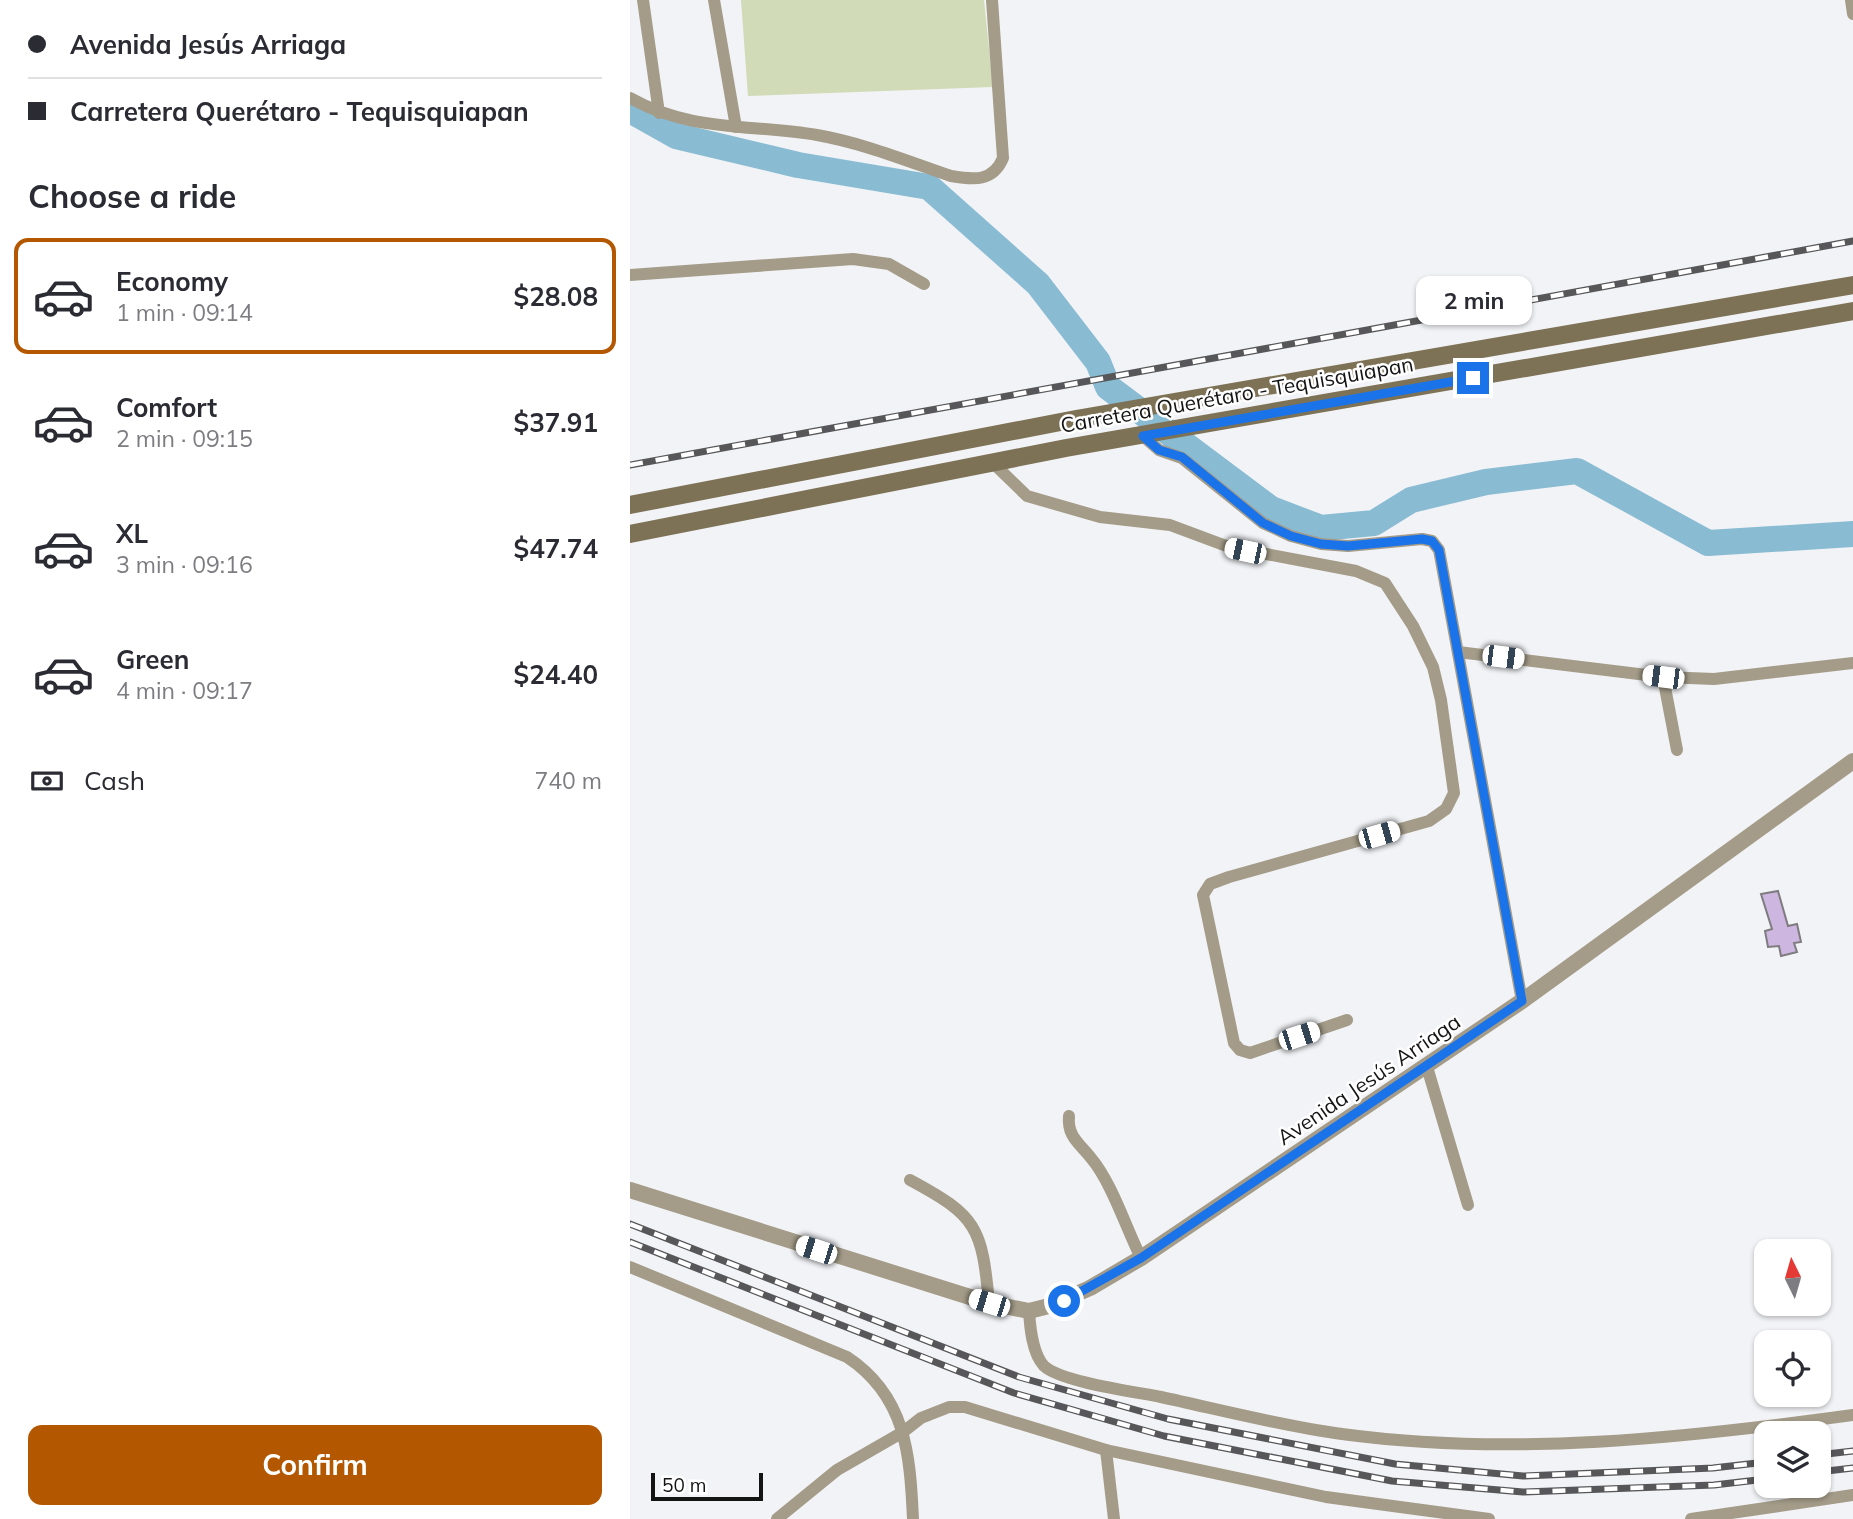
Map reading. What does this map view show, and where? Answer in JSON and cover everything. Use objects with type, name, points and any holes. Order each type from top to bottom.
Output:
[{"type":"main road","name":"Carretera Querétaro - Tequisquiapan","points":[[630,505],[1132,409],[1853,285]]},
{"type":"main road","name":"Carretera Querétaro - Tequisquiapan","points":[[630,534],[992,462],[1853,311]]},
{"type":"street","points":[[643,0],[659,113]]},
{"type":"street","points":[[714,0],[736,127]]},
{"type":"street","points":[[630,98],[659,113],[696,124],[819,135],[951,176],[973,179],[987,177],[998,170],[1003,158],[992,0]]},
{"type":"street","points":[[1851,0],[1853,14]]},
{"type":"street","points":[[630,275],[853,259],[889,264],[925,284]]},
{"type":"street","points":[[1146,435],[1159,450],[1182,457],[1263,523],[1291,536],[1321,544],[1348,546],[1422,539],[1432,541],[1439,550],[1522,1001]]},
{"type":"street","points":[[992,462],[1027,496],[1100,517],[1170,526],[1228,547],[1356,570],[1385,583],[1396,598],[1433,667],[1441,700],[1454,793],[1446,809],[1429,821],[1229,877],[1210,884],[1203,895],[1234,1042],[1240,1050],[1250,1052],[1347,1020]]},
{"type":"street","points":[[1458,652],[1663,677],[1714,679],[1853,663]]},
{"type":"street","points":[[1663,677],[1677,750]]},
{"type":"street","name":"Avenida Jesús Arriaga","points":[[630,1190],[989,1303],[1029,1311],[1064,1301],[1141,1258],[1427,1067],[1853,761]]},
{"type":"street","points":[[1427,1067],[1468,1205]]},
{"type":"street","points":[[1069,1116],[1071,1136],[1097,1167],[1141,1258]]},
{"type":"street","points":[[910,1180],[954,1204],[967,1216],[978,1238],[989,1303]]},
{"type":"street","points":[[630,1267],[847,1357],[868,1371],[888,1396],[903,1432],[909,1459],[914,1519]]},
{"type":"street","points":[[1029,1311],[1034,1343],[1043,1365],[1059,1374],[1098,1385],[1342,1434],[1470,1443],[1623,1442],[1853,1415]]},
{"type":"street","points":[[777,1519],[837,1471],[903,1432],[921,1418],[938,1410],[965,1407],[1106,1450],[1326,1497],[1489,1519]]},
{"type":"street","points":[[1106,1450],[1114,1519]]},
{"type":"street","points":[[1691,1519],[1853,1495]]},
{"type":"green space","points":[[741,0],[984,0],[993,87],[748,96]]},
{"type":"building","points":[[1778,891],[1788,926],[1797,924],[1801,942],[1794,943],[1797,952],[1781,956],[1779,946],[1768,947],[1765,931],[1772,929],[1761,894]]},
{"type":"waterway","points":[[630,110],[676,136],[798,165],[929,187],[1038,284],[1098,362],[1108,387],[1271,509],[1321,528],[1374,523],[1411,500],[1486,482],[1577,471],[1708,543],[1853,534]]},
{"type":"railway","points":[[630,465],[1853,241]]},
{"type":"railway","points":[[630,1224],[1019,1377],[1168,1419],[1395,1464],[1523,1476],[1713,1468],[1754,1463]]},
{"type":"railway","points":[[630,1242],[1014,1393],[1164,1436],[1392,1481],[1523,1492],[1714,1485],[1754,1480]]},
{"type":"railway","points":[[1831,1454],[1853,1451]]},
{"type":"railway","points":[[1831,1471],[1853,1468]]},
{"type":"route","points":[[1064,1301],[1141,1258],[1522,1001],[1439,550],[1432,541],[1422,539],[1348,546],[1321,544],[1291,536],[1263,523],[1182,457],[1159,450],[1143,436],[1473,378]]}]
